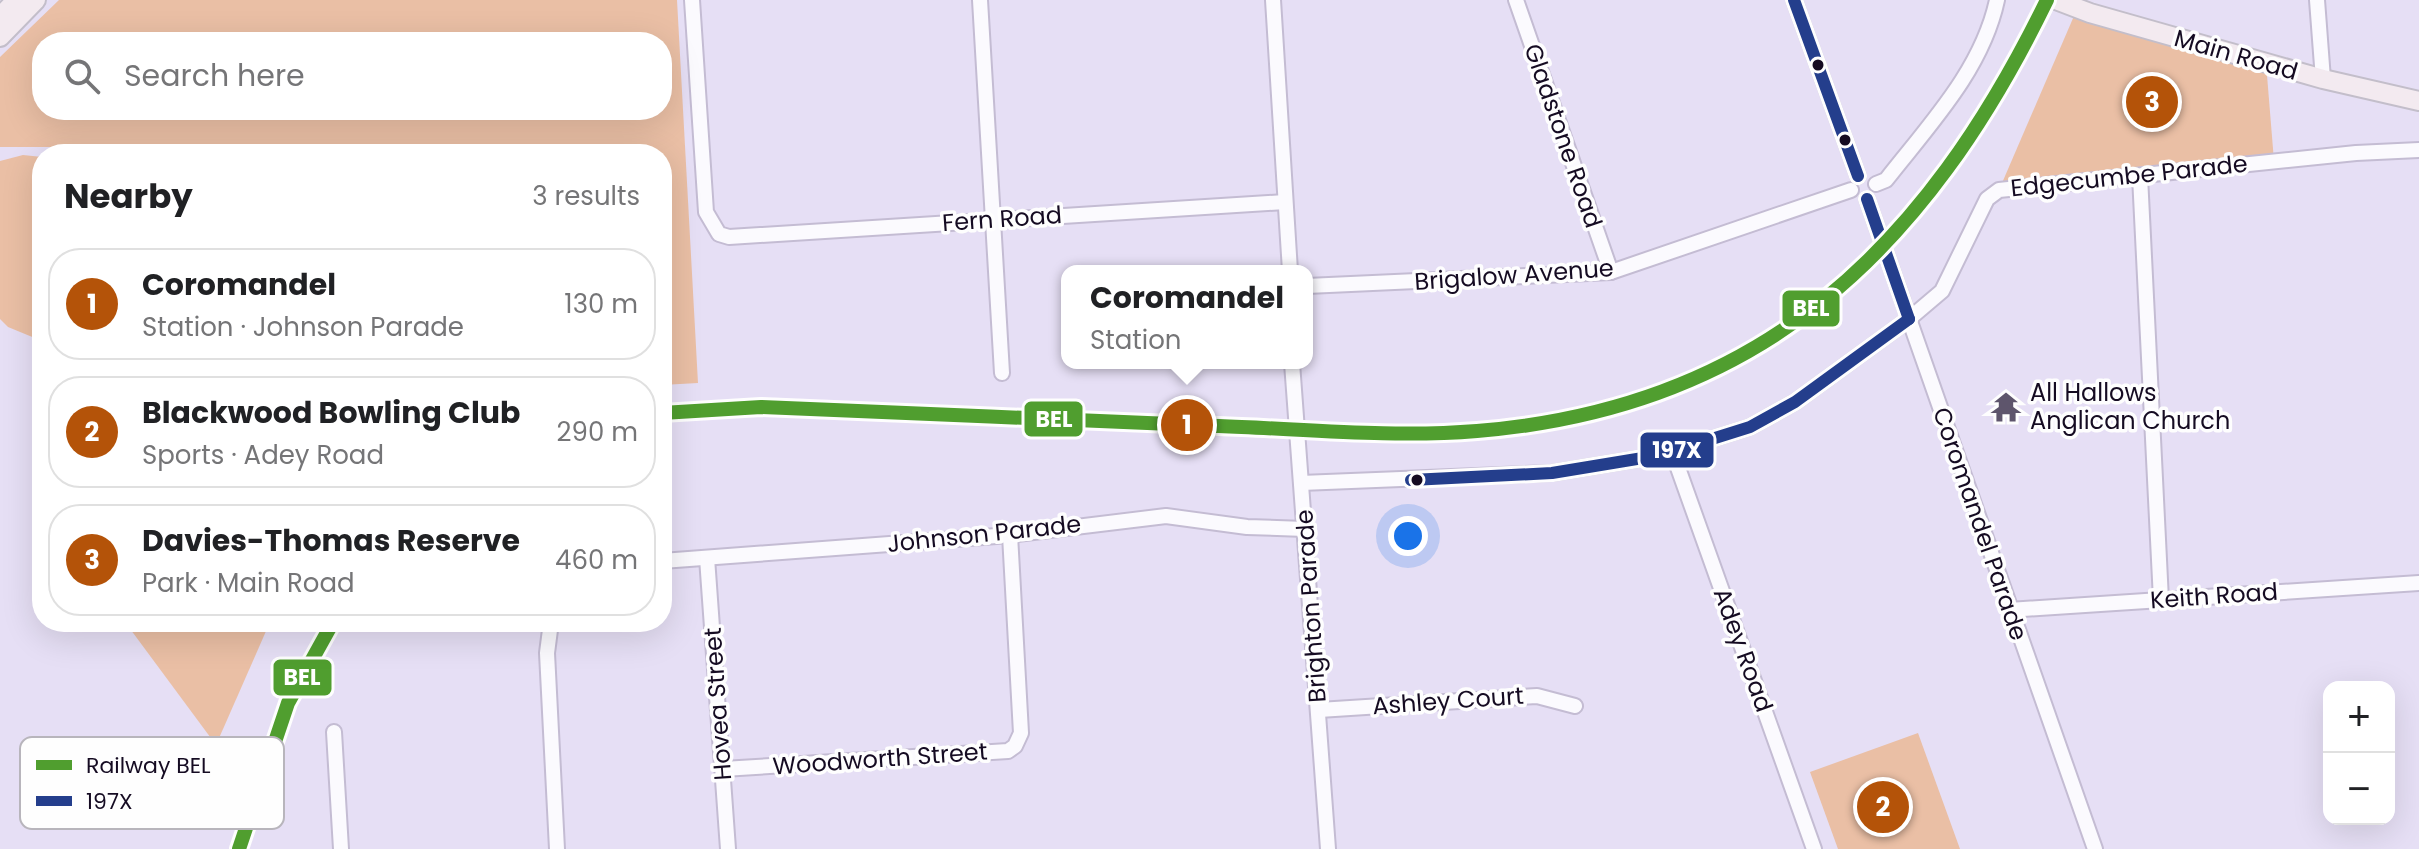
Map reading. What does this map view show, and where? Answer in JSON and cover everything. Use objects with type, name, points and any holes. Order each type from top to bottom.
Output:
[{"type":"main road","points":[[0,17],[16,0]]},
{"type":"main road","points":[[0,37],[36,0]]},
{"type":"main road","name":"Main Road","points":[[2056,0],[2090,13],[2323,79],[2419,101]]},
{"type":"street","name":"Fern Road","points":[[692,0],[706,212],[719,234],[729,237],[1285,202]]},
{"type":"street","points":[[980,0],[1002,373]]},
{"type":"street","points":[[1273,0],[1290,265]]},
{"type":"street","name":"Gladstone Road","points":[[1516,0],[1611,272]]},
{"type":"street","points":[[1794,0],[1858,176]]},
{"type":"street","points":[[1876,184],[1886,180],[1964,78],[1984,46],[1997,0]]},
{"type":"street","points":[[2317,0],[2323,79]]},
{"type":"street","name":"Edgecumbe Parade","points":[[1909,319],[1942,291],[1987,199],[1999,190],[2356,153],[2419,150]]},
{"type":"street","points":[[1858,176],[1869,176],[1876,184],[1874,193],[1867,199],[1857,197],[1851,190],[1852,182],[1858,176]]},
{"type":"street","points":[[2140,176],[2161,600]]},
{"type":"street","name":"Brigalow Avenue","points":[[1313,286],[1611,272],[1851,190]]},
{"type":"street","name":"Coromandel Parade","points":[[1867,199],[2095,849]]},
{"type":"street","points":[[1301,483],[1552,473],[1672,451],[1750,427],[1795,402],[1909,319]]},
{"type":"street","name":"Brighton Parade","points":[[1292,369],[1328,849]]},
{"type":"street","name":"Adey Road","points":[[1672,451],[1814,849]]},
{"type":"street","name":"Johnson Parade","points":[[672,560],[1010,535],[1166,516],[1247,527],[1305,529]]},
{"type":"street","name":"Woodworth Street","points":[[723,769],[1008,751],[1015,746],[1021,733],[1010,535]]},
{"type":"street","name":"Hovea Street","points":[[707,558],[728,849]]},
{"type":"street","name":"Keith Road","points":[[2009,610],[2419,583]]},
{"type":"street","points":[[550,632],[547,653],[557,849]]},
{"type":"street","name":"Ashley Court","points":[[1319,710],[1537,696],[1575,706]]},
{"type":"street","points":[[334,732],[341,849]]},
{"type":"shaded area","points":[[59,0],[677,0],[698,383],[672,384],[672,144],[32,144],[32,147],[0,147],[0,57]]},
{"type":"shaded area","points":[[2077,9],[2266,63],[2274,161],[1999,190]]},
{"type":"shaded area","points":[[32,156],[32,337],[8,327],[0,319],[0,161]]},
{"type":"shaded area","points":[[132,632],[266,632],[220,737],[210,737]]},
{"type":"shaded area","points":[[1918,733],[1960,849],[1838,849],[1810,772]]},
{"type":"rail line","name":"BEL","points":[[672,412],[761,407],[1413,434],[1477,431],[1579,416],[1670,389],[1751,350],[1824,300],[1889,239],[1947,169],[1999,89],[2047,0]]},
{"type":"rail line","name":"BEL","points":[[277,737],[288,703],[327,632]]},
{"type":"rail line","name":"BEL","points":[[239,849],[246,829]]},
{"type":"transit line","name":"197X","points":[[1794,0],[1858,176]]},
{"type":"transit line","name":"197X","points":[[1867,199],[1909,319]]},
{"type":"transit line","name":"197X","points":[[1411,480],[1552,473],[1661,455],[1750,427],[1795,402],[1909,319]]},
{"type":"place","name":"Davies-Thomas Reserve","points":[[2152,102]]},
{"type":"place","name":"All Hallows Anglican Church","points":[[2006,407]]},
{"type":"place","name":"Coromandel","points":[[1187,425]]},
{"type":"place","name":"Blackwood Bowling Club","points":[[1883,807]]}]
